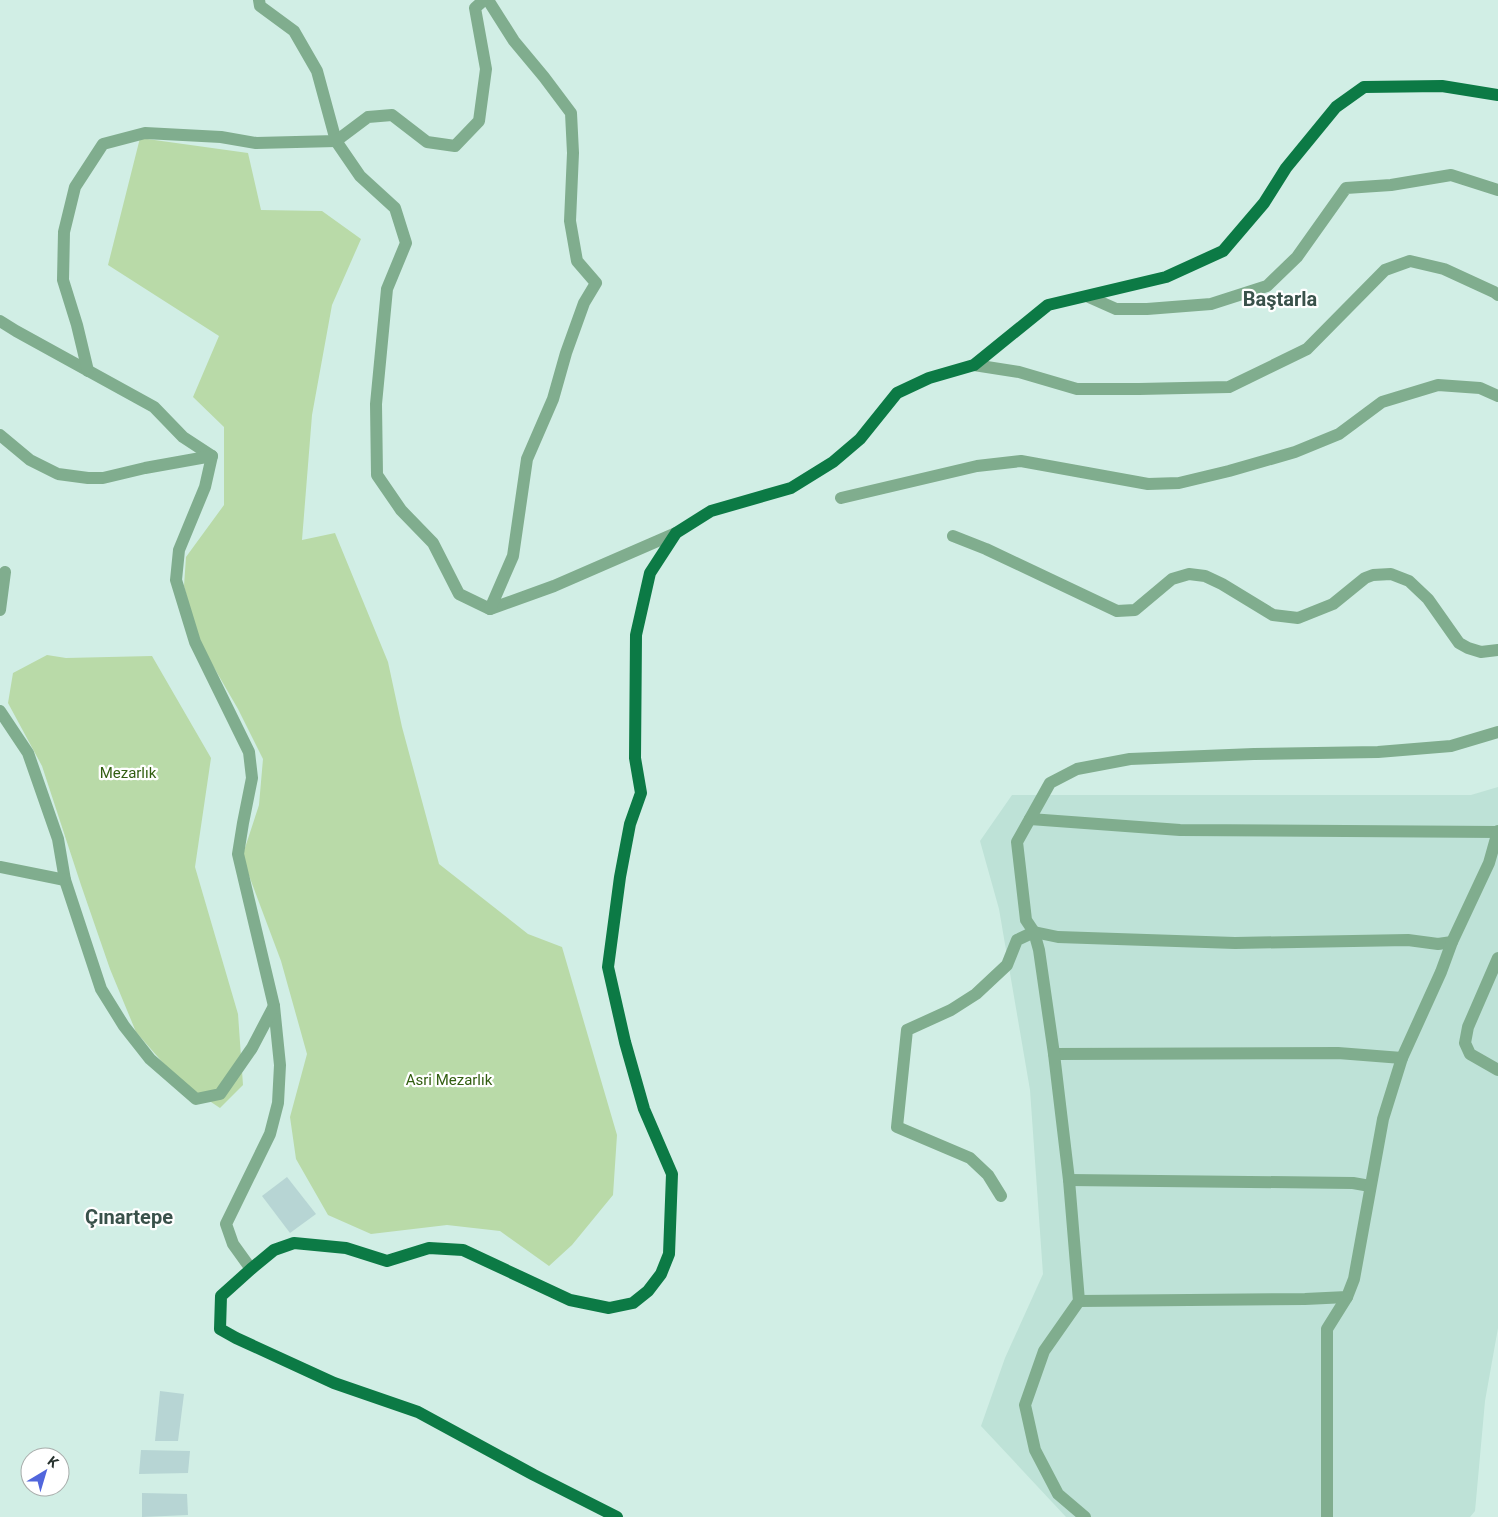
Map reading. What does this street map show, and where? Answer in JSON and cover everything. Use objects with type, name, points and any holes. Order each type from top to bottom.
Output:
[{"type":"main road","points":[[617,1517],[534,1475],[418,1412],[334,1383],[236,1338],[220,1329],[221,1296],[274,1250],[294,1243],[346,1248],[387,1261],[429,1248],[463,1250],[570,1300],[610,1308],[633,1303],[648,1290],[661,1274],[669,1254],[672,1174],[644,1110],[625,1042],[608,967],[620,877],[630,824],[642,793],[636,758],[636,635],[650,573],[676,534],[711,511],[791,488],[833,462],[860,438],[897,393],[929,378],[974,365],[1048,305],[1166,277],[1223,251],[1264,203],[1286,168],[1336,108],[1364,87],[1442,86],[1498,95]]},
{"type":"street","points":[[259,0],[260,6],[294,31],[317,71],[336,141],[360,176],[395,208],[406,243],[387,289],[376,404],[377,475],[401,510],[433,543],[459,594],[490,609],[554,586],[676,534]]},
{"type":"street","points":[[88,371],[77,324],[63,280],[64,232],[75,187],[103,144],[145,133],[221,138],[256,143],[336,141],[368,117],[392,115],[427,142],[455,146],[479,122],[486,69],[475,8],[486,0],[514,41],[571,113],[573,153],[570,221],[577,261],[596,282],[584,303],[566,352],[553,399],[527,458],[513,556],[490,609]]},
{"type":"street","points":[[1089,296],[1116,309],[1147,309],[1211,304],[1267,286],[1297,257],[1346,188],[1391,186],[1451,175],[1498,190]]},
{"type":"street","points":[[974,365],[1019,372],[1077,389],[1229,387],[1307,349],[1385,270],[1410,261],[1444,269],[1498,295]]},
{"type":"street","points":[[0,320],[16,331],[154,407],[183,437],[212,456]]},
{"type":"street","points":[[841,498],[977,466],[1021,461],[1148,484],[1179,483],[1295,452],[1338,434],[1382,402],[1438,385],[1480,388],[1498,396]]},
{"type":"street","points":[[0,435],[30,460],[58,474],[88,478],[103,478],[212,456]]},
{"type":"street","points":[[212,456],[205,487],[179,550],[176,580],[195,642],[249,752],[252,778],[238,854],[274,1006],[280,1065],[278,1103],[270,1134],[226,1224],[233,1244],[251,1269]]},
{"type":"street","points":[[954,536],[986,549],[1117,611],[1136,610],[1172,579],[1189,574],[1205,576],[1222,584],[1273,614],[1298,618],[1333,604],[1365,578],[1373,575],[1391,574],[1408,582],[1428,599],[1458,643],[1481,652],[1498,650]]},
{"type":"street","points":[[0,610],[4,572]]},
{"type":"street","points":[[0,711],[28,753],[58,839],[65,880],[101,989],[124,1026],[150,1060],[196,1099],[220,1094],[252,1048],[274,1006]]},
{"type":"street","points":[[1085,1517],[1058,1494],[1035,1450],[1025,1404],[1044,1351],[1079,1301],[1054,1054],[1039,950],[1034,932],[1026,920],[1017,842],[1050,784],[1077,768],[1130,758],[1378,752],[1451,746],[1498,732]]},
{"type":"street","points":[[1030,819],[1180,830],[1498,832],[1489,863],[1452,942],[1442,972],[1402,1058],[1383,1119],[1354,1279],[1347,1297],[1327,1329],[1327,1517]]},
{"type":"street","points":[[0,867],[65,880]]},
{"type":"street","points":[[1001,1196],[988,1175],[970,1158],[897,1127],[907,1030],[951,1010],[976,994],[1006,965],[1017,940],[1034,932],[1058,937],[1235,943],[1408,940],[1438,944],[1452,942]]},
{"type":"street","points":[[1498,958],[1468,1027],[1465,1043],[1470,1054],[1498,1070]]},
{"type":"street","points":[[1054,1054],[1338,1053],[1402,1058]]},
{"type":"street","points":[[1068,1180],[1353,1183],[1370,1186]]},
{"type":"street","points":[[1079,1301],[1347,1297]]},
{"type":"shaded area","points":[[1498,787],[1498,1328],[1485,1401],[1475,1511],[1470,1517],[1066,1517],[981,1426],[1005,1358],[1043,1274],[1030,1090],[999,909],[980,841],[1012,795],[1471,795]]},
{"type":"green space","name":"Asri Mezarlık","points":[[140,138],[248,153],[261,210],[322,211],[361,239],[332,305],[312,415],[302,540],[335,533],[388,662],[402,727],[439,864],[528,934],[562,947],[617,1135],[613,1195],[572,1245],[549,1266],[500,1231],[447,1225],[371,1234],[328,1215],[296,1159],[290,1117],[307,1054],[281,961],[242,857],[259,805],[263,759],[238,709],[198,640],[184,586],[186,557],[224,505],[224,427],[193,397],[219,336],[108,265]]},
{"type":"green space","name":"Mezarlık","points":[[47,655],[66,658],[152,656],[211,758],[195,867],[238,1014],[243,1085],[220,1108],[178,1080],[136,1032],[110,969],[42,766],[8,703],[13,673]]},
{"type":"building","points":[[287,1177],[316,1214],[290,1233],[262,1196]]},
{"type":"building","points":[[160,1391],[184,1394],[178,1441],[155,1441]]},
{"type":"building","points":[[141,1450],[190,1451],[188,1473],[139,1474]]},
{"type":"building","points":[[142,1493],[187,1494],[188,1515],[142,1517]]},
{"type":"district","name":"Baştarla","points":[[1280,299]]},
{"type":"district","name":"Çınartepe","points":[[129,1217]]}]
